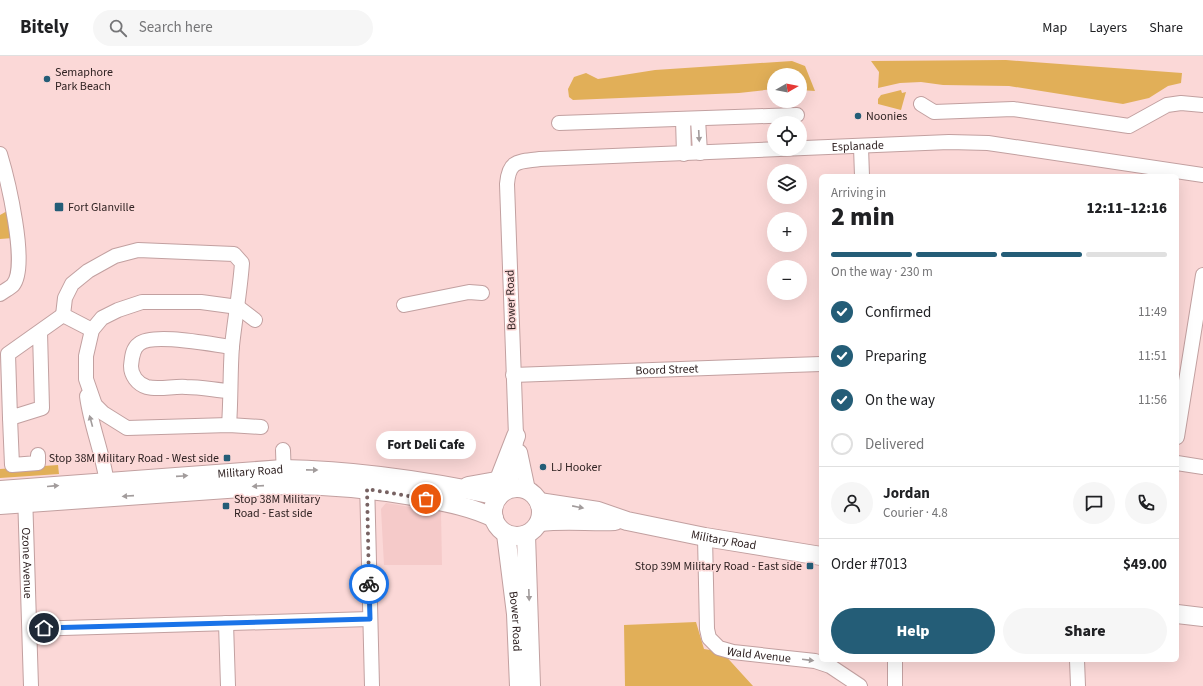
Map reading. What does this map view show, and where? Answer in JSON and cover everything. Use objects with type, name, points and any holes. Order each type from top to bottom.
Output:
[{"type":"main road","points":[[460,488],[496,481],[500,477],[516,436]]},
{"type":"main road","name":"Military Road","points":[[0,505],[25,496],[107,484],[284,477],[332,485],[367,481],[504,493]]},
{"type":"main road","name":"Military Road","points":[[367,481],[461,505],[477,510],[494,518]]},
{"type":"main road","points":[[522,488],[534,496],[542,514],[540,522],[532,532],[526,535],[511,536],[498,528],[494,518],[493,508],[504,493],[522,488]]},
{"type":"main road","name":"Military Road","points":[[0,490],[25,496]]},
{"type":"main road","name":"Military Road","points":[[534,496],[598,510],[627,521],[705,537],[819,556]]},
{"type":"main road","name":"Military Road","points":[[540,522],[557,520],[586,522],[627,521]]},
{"type":"main road","points":[[528,556],[547,532],[560,526],[586,522]]},
{"type":"main road","name":"Bower Road","points":[[506,534],[516,614],[519,686]]},
{"type":"main road","name":"Bower Road","points":[[526,535],[528,556],[531,686]]},
{"type":"main road","points":[[1179,614],[1203,618]]},
{"type":"street","points":[[921,104],[934,112],[1012,109],[1129,126],[1167,105],[1181,102],[1203,105]]},
{"type":"street","points":[[559,123],[797,115]]},
{"type":"street","points":[[698,119],[700,153]]},
{"type":"street","points":[[683,120],[684,154]]},
{"type":"street","name":"Esplanade","points":[[511,166],[519,162],[540,159],[861,147],[948,142],[988,143],[1203,175]]},
{"type":"street","points":[[861,147],[862,174]]},
{"type":"street","points":[[0,154],[13,204],[18,240],[18,268],[14,284],[0,294]]},
{"type":"street","name":"Bower Road","points":[[504,493],[514,471],[516,436],[507,184],[508,172],[511,166]]},
{"type":"street","points":[[38,455],[38,463],[12,465],[8,354],[63,315],[65,298],[72,284],[88,271],[115,256],[138,250],[234,254],[242,264],[232,347],[229,391],[229,425]]},
{"type":"street","points":[[1179,408],[1180,393],[1199,323],[1203,275]]},
{"type":"street","points":[[404,305],[468,292],[482,292]]},
{"type":"street","points":[[107,484],[90,415],[86,379],[86,356],[92,330],[102,318],[142,302],[201,302],[238,307],[255,320]]},
{"type":"street","points":[[63,315],[92,330]]},
{"type":"street","points":[[10,418],[42,408],[40,332]]},
{"type":"street","points":[[229,391],[186,387],[147,387],[139,383],[132,372],[132,362],[133,351],[139,343],[153,339],[170,339],[232,347]]},
{"type":"street","name":"Boord Street","points":[[513,375],[819,364]]},
{"type":"street","points":[[86,379],[95,405],[103,413],[127,428],[229,425],[261,427]]},
{"type":"street","points":[[103,413],[107,484]]},
{"type":"street","name":"Bower Road","points":[[516,436],[534,496]]},
{"type":"street","points":[[283,450],[284,477]]},
{"type":"street","points":[[1179,463],[1203,467]]},
{"type":"street","points":[[367,481],[372,686]]},
{"type":"street","name":"Ozone Avenue","points":[[25,496],[31,686]]},
{"type":"street","name":"Wald Avenue","points":[[705,537],[707,629],[709,638],[715,645],[733,652],[815,661],[830,666],[860,686]]},
{"type":"street","points":[[30,629],[370,619]]},
{"type":"street","points":[[226,623],[228,686]]},
{"type":"street","points":[[895,662],[895,686]]},
{"type":"street","points":[[1077,662],[1078,686]]},
{"type":"shaded area","points":[[1006,60],[1182,73],[1181,83],[1168,86],[1149,98],[1123,104],[1009,86],[943,85],[921,82],[900,83],[878,88],[879,72],[871,61]]},
{"type":"shaded area","points":[[792,61],[805,66],[806,68],[767,68],[767,90],[739,93],[573,100],[569,97],[568,89],[574,77],[586,73],[598,79],[655,70]]},
{"type":"shaded area","points":[[807,71],[815,91],[807,90]]},
{"type":"shaded area","points":[[901,90],[902,93],[906,92],[901,110],[878,104],[878,99],[881,95]]},
{"type":"shaded area","points":[[9,210],[13,238],[0,239],[0,215]]},
{"type":"shaded area","points":[[58,465],[59,474],[0,478],[0,469]]},
{"type":"shaded area","points":[[386,503],[441,512],[442,565],[384,565],[381,509]]},
{"type":"shaded area","points":[[696,622],[704,649],[722,652],[753,686],[625,686],[624,625]]},
{"type":"way so far","points":[[369,584],[367,489],[426,499]]},
{"type":"place","name":"Semaphore Park Beach","points":[[47,79]]},
{"type":"place","name":"Noonies","points":[[858,116]]},
{"type":"place","name":"Fort Glanville","points":[[59,207]]},
{"type":"place","name":"Stop 38M Military Road - West side","points":[[227,458]]},
{"type":"place","name":"LJ Hooker","points":[[543,467]]},
{"type":"place","name":"Fort Deli Cafe","points":[[426,499]]},
{"type":"place","name":"Stop 38M Military Road - East side","points":[[226,506]]},
{"type":"place","name":"Stop 39M Military Road - East side","points":[[810,566]]},
{"type":"route","points":[[44,628],[370,619],[369,584]]}]
